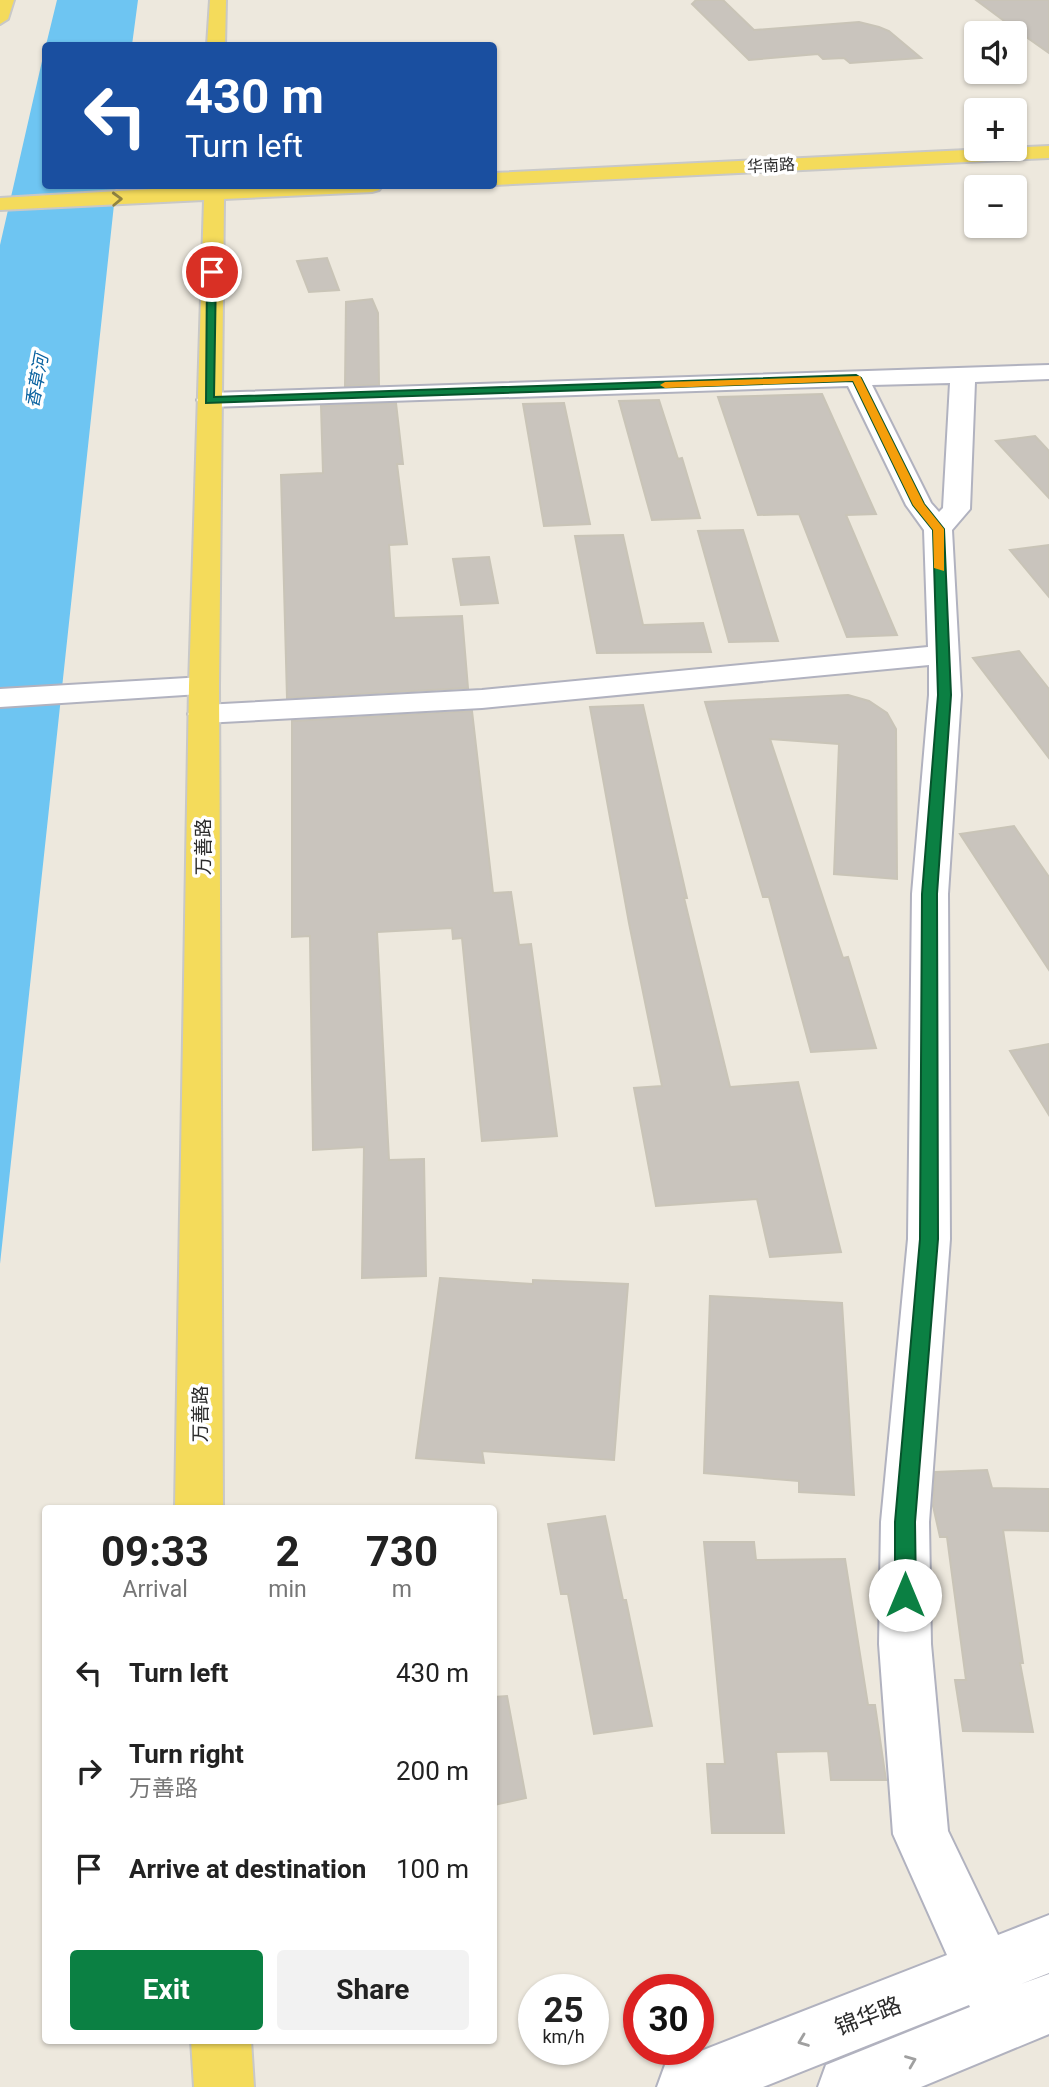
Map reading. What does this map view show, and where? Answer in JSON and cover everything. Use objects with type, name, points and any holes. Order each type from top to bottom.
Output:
[{"type":"main road","points":[[0,19],[6,0]]},
{"type":"main road","points":[[216,42],[218,0]]},
{"type":"main road","points":[[1027,146],[1049,145]]},
{"type":"main road","name":"华南路","points":[[497,170],[964,149]]},
{"type":"main road","name":"华南路","points":[[497,179],[1049,152]]},
{"type":"main road","points":[[0,189],[42,187]]},
{"type":"main road","points":[[0,204],[153,198],[213,190],[253,189]]},
{"type":"main road","name":"万善路","points":[[199,1505],[204,700],[213,190]]},
{"type":"main road","points":[[222,2044],[224,2087]]},
{"type":"street","points":[[209,400],[1049,372]]},
{"type":"street","points":[[938,529],[956,509],[963,375]]},
{"type":"street","points":[[856,378],[919,505],[938,529],[945,695],[930,894],[929,1239],[905,1522],[905,1644],[921,1834],[1013,1999]]},
{"type":"street","points":[[0,698],[91,693],[204,700],[482,699],[943,655]]},
{"type":"street","name":"锦华路","points":[[848,2087],[1013,1999],[1049,1944]]},
{"type":"street","name":"锦华路","points":[[687,2087],[1013,1999]]},
{"type":"water","points":[[57,0],[138,0],[132,42],[47,42]]},
{"type":"water","name":"香草河","points":[[42,61],[42,189],[116,189],[0,1264],[0,245]]},
{"type":"building","points":[[696,0],[723,0],[754,30],[859,22],[879,27],[889,31],[921,58],[850,63],[844,58],[823,59],[818,54],[749,60],[692,4]]},
{"type":"building","points":[[976,0],[1049,0],[1049,53],[1027,37],[1027,21],[1004,21]]},
{"type":"building","points":[[327,258],[339,290],[309,292],[297,261]]},
{"type":"building","points":[[372,299],[378,313],[379,385],[345,386],[346,302]]},
{"type":"building","points":[[822,394],[876,514],[846,515],[897,635],[847,637],[799,514],[758,515],[718,397]]},
{"type":"building","points":[[659,400],[678,459],[682,458],[700,518],[652,520],[619,401]]},
{"type":"building","points":[[396,403],[403,464],[397,464],[407,544],[389,545],[394,618],[462,616],[468,688],[287,698],[281,475],[323,473],[321,406]]},
{"type":"building","points":[[564,403],[590,524],[544,526],[523,404]]},
{"type":"building","points":[[1035,436],[1049,451],[1049,498],[996,441]]},
{"type":"building","points":[[743,530],[778,641],[729,642],[698,531]]},
{"type":"building","points":[[623,535],[643,625],[703,623],[711,652],[597,653],[575,536]]},
{"type":"building","points":[[1049,545],[1049,597],[1010,550]]},
{"type":"building","points":[[489,557],[498,603],[461,605],[453,559]]},
{"type":"building","points":[[1019,651],[1049,689],[1049,758],[973,658]]},
{"type":"building","points":[[848,695],[869,701],[887,713],[896,729],[897,879],[834,874],[839,744],[770,739],[843,958],[848,957],[876,1048],[811,1052],[769,897],[763,897],[705,702]]},
{"type":"building","points":[[643,705],[687,898],[684,898],[730,1087],[798,1082],[841,1252],[770,1257],[757,1199],[656,1206],[634,1088],[662,1086],[590,707]]},
{"type":"building","points":[[472,711],[493,893],[511,892],[519,945],[531,944],[557,1136],[482,1141],[462,938],[453,939],[452,928],[377,932],[389,1160],[424,1159],[426,1276],[362,1278],[364,1147],[313,1150],[310,936],[292,937],[292,721]]},
{"type":"building","points":[[1014,826],[1049,877],[1049,970],[960,834]]},
{"type":"building","points":[[1049,1044],[1049,1115],[1010,1051]]},
{"type":"building","points":[[440,1278],[533,1284],[533,1280],[628,1284],[614,1460],[482,1451],[484,1463],[416,1458]]},
{"type":"building","points":[[710,1296],[842,1303],[854,1495],[799,1492],[799,1481],[704,1473]]},
{"type":"building","points":[[987,1470],[992,1488],[1049,1489],[1049,1531],[1003,1530],[1023,1663],[1020,1663],[1033,1732],[963,1731],[955,1680],[966,1680],[947,1537],[940,1537],[933,1506],[935,1472]]},
{"type":"building","points":[[605,1516],[623,1600],[626,1600],[652,1726],[594,1734],[568,1594],[561,1594],[548,1524]]},
{"type":"building","points":[[704,1542],[754,1542],[756,1560],[845,1559],[868,1705],[875,1705],[886,1780],[831,1780],[828,1751],[776,1752],[784,1833],[712,1833],[707,1764],[725,1764]]},
{"type":"building","points":[[507,1696],[526,1798],[497,1804],[497,1697]]},
{"type":"slow traffic","points":[[665,385],[856,378],[919,505],[938,529],[940,568]]},
{"type":"route","points":[[212,272],[209,400],[856,378],[919,505],[938,529],[945,695],[930,894],[929,1239],[905,1522],[905,1595]]}]
